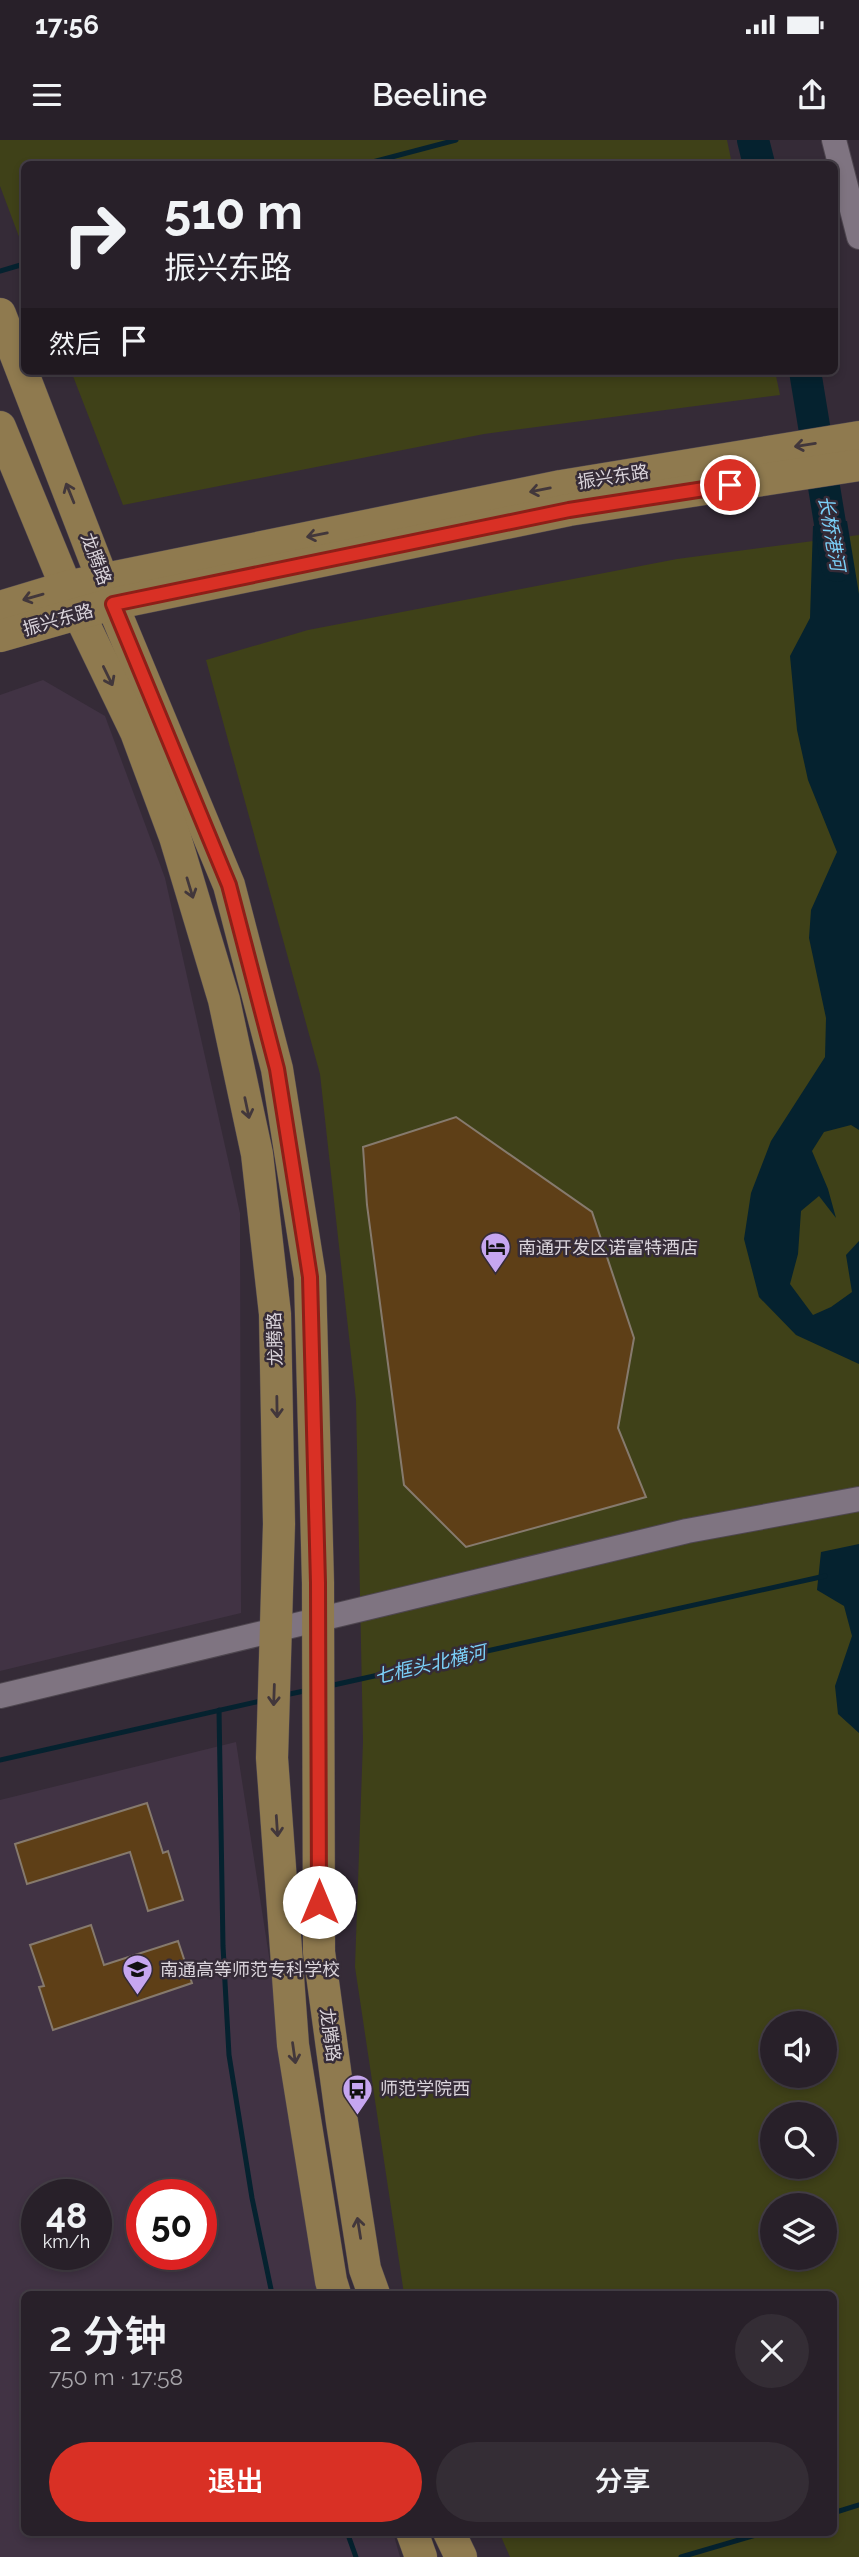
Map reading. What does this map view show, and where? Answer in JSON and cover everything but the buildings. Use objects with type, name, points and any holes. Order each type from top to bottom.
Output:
[{"type":"main road","name":"龙腾路","points":[[0,314],[21,368]]},
{"type":"main road","name":"龙腾路","points":[[24,375],[108,591],[229,885],[277,1069],[310,1277],[318,1622],[319,1952],[341,2122],[365,2269],[373,2291]]},
{"type":"main road","name":"龙腾路","points":[[0,427],[72,601],[136,732],[175,837],[224,1000],[257,1154],[275,1314],[279,1524],[272,1758],[293,2045],[334,2291]]},
{"type":"main road","name":"振兴东路","points":[[0,636],[72,601],[108,591],[569,510],[754,468],[859,437]]},
{"type":"main road","name":"振兴东路","points":[[754,468],[859,465]]},
{"type":"main road","name":"振兴东路","points":[[0,607],[72,601]]},
{"type":"main road","points":[[413,2536],[421,2557]]},
{"type":"street","points":[[834,140],[859,237]]},
{"type":"street","points":[[0,1696],[318,1622],[687,1531],[859,1499]]},
{"type":"shaded area","points":[[43,680],[105,716],[165,878],[240,1213],[241,1613],[0,1671],[0,695]]},
{"type":"shaded area","name":"南通高等师范专科学校","points":[[236,1742],[321,2291],[21,2291],[21,2536],[394,2536],[400,2557],[0,2557],[0,1800]]},
{"type":"green space","points":[[0,140],[727,140],[731,161],[21,161],[21,242],[0,186]]},
{"type":"green space","points":[[73,375],[776,375],[780,395],[484,434],[123,505]]},
{"type":"green space","points":[[859,535],[859,2557],[510,2557],[501,2536],[837,2536],[837,2291],[404,2291],[355,1967],[363,1741],[356,1400],[320,1074],[206,660],[308,630],[677,559]]},
{"type":"water","points":[[847,521],[859,594],[859,1130],[851,1125],[824,1132],[812,1151],[828,1189],[836,1218],[819,1196],[801,1211],[798,1254],[790,1284],[813,1315],[831,1307],[852,1292],[846,1255],[859,1241],[859,1364],[796,1335],[759,1297],[744,1239],[751,1193],[771,1141],[825,1057],[826,1018],[809,938],[811,910],[837,852],[808,780],[797,730],[790,656],[810,618],[813,526]]},
{"type":"water","points":[[859,1544],[859,1733],[838,1714],[835,1686],[852,1636],[844,1606],[817,1590],[821,1552]]},
{"type":"waterway","points":[[376,161],[456,140]]},
{"type":"waterway","name":"长桥港河","points":[[753,140],[758,161]]},
{"type":"waterway","points":[[0,271],[21,265]]},
{"type":"waterway","name":"长桥港河","points":[[806,375],[837,566]]},
{"type":"waterway","name":"七框头北横河","points":[[329,1686],[825,1576]]},
{"type":"waterway","name":"七框头北横河","points":[[285,1695],[309,1690]]},
{"type":"waterway","name":"七框头北横河","points":[[0,1760],[265,1700]]},
{"type":"waterway","points":[[219,1710],[223,1946],[229,2055],[252,2198],[271,2291]]},
{"type":"waterway","points":[[837,2512],[859,2505]]},
{"type":"waterway","points":[[348,2536],[356,2557]]},
{"type":"waterway","points":[[681,2557],[752,2536]]},
{"type":"place","name":"南通开发区诺富特酒店","points":[[495,1275]]},
{"type":"place","name":"南通高等师范专科学校","points":[[137,1997]]},
{"type":"place","name":"师范学院西","points":[[357,2116]]},
{"type":"route","points":[[319,1902],[318,1583],[310,1277],[306,1251],[277,1069],[229,885],[113,604],[569,510],[730,485]]}]
